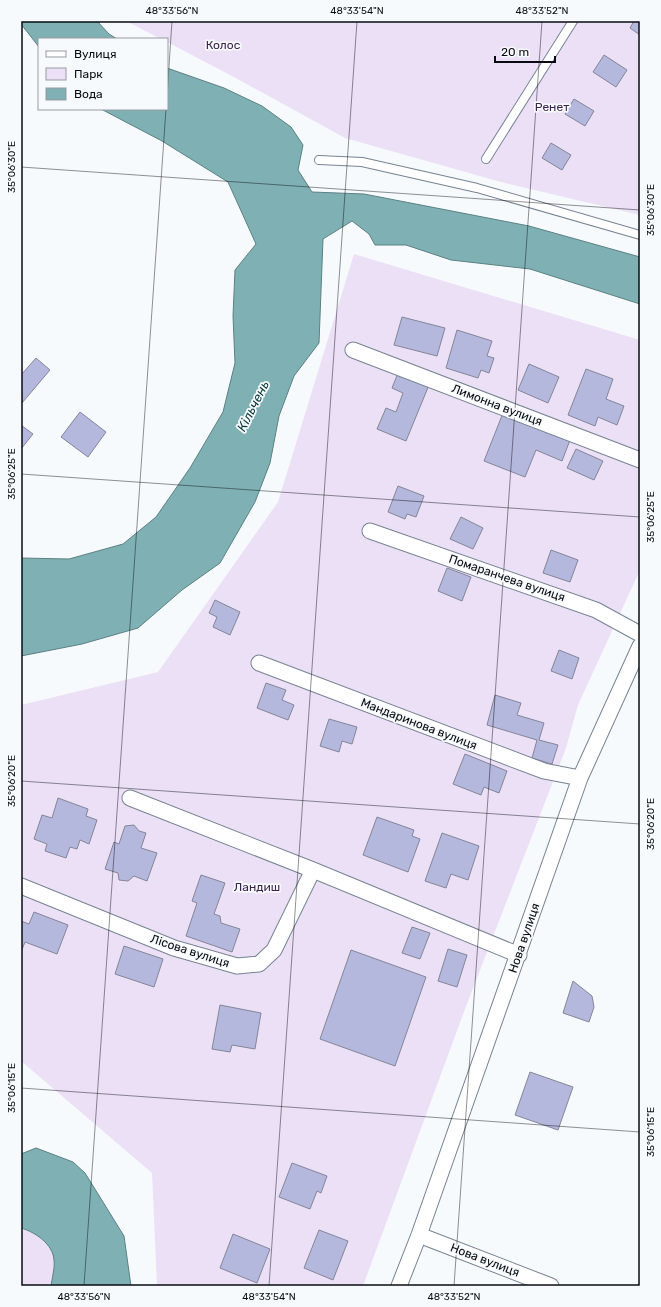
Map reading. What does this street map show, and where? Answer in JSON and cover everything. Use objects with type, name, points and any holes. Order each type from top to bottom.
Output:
[{"type":"street","name":"Лимонна вулиця","points":[[353,350],[640,460]]},
{"type":"street","name":"Помаранчева вулиця","points":[[370,531],[596,610],[640,634]]},
{"type":"street","name":"Нова вулиця","points":[[399,1286],[419,1235],[580,778],[640,646]]},
{"type":"street","name":"Мандаринова вулиця","points":[[259,664],[544,771],[580,778]]},
{"type":"street","points":[[130,798],[313,870],[519,954]]},
{"type":"street","name":"Лісова вулиця","points":[[21,886],[174,948],[237,966],[259,964],[274,950],[313,870]]},
{"type":"street","name":"Нова вулиця","points":[[419,1235],[551,1286]]},
{"type":"lane","points":[[486,159],[573,21]]},
{"type":"lane","points":[[319,160],[362,162],[469,186],[640,235]]},
{"type":"green space","name":"Ренет","points":[[126,21],[640,21],[640,215],[501,182],[345,138],[168,43],[168,38],[159,38]]},
{"type":"green space","name":"Ландиш","points":[[354,254],[640,340],[640,570],[578,705],[566,748],[465,1009],[363,1286],[157,1286],[152,1173],[21,1061],[21,705],[158,672],[278,502]]},
{"type":"green space","points":[[21,1228],[32,1232],[47,1244],[53,1254],[54,1270],[51,1286],[21,1286]]},
{"type":"water","points":[[21,21],[97,21],[109,34],[115,38],[38,38],[38,46],[21,24]]},
{"type":"water","name":"Кільчень","points":[[168,68],[224,88],[262,106],[291,127],[303,145],[298,170],[312,192],[364,194],[529,226],[640,257],[640,304],[530,269],[451,260],[406,245],[375,245],[369,234],[352,221],[323,239],[319,343],[294,376],[279,416],[270,463],[255,502],[220,563],[182,590],[138,628],[82,644],[21,656],[21,558],[69,559],[123,544],[156,517],[190,468],[223,412],[235,363],[233,316],[235,270],[256,244],[228,182],[162,141],[103,110],[168,110]]},
{"type":"water","points":[[36,1148],[73,1162],[85,1173],[124,1236],[131,1286],[51,1286],[54,1270],[53,1254],[47,1244],[32,1232],[21,1228],[21,1154]]},
{"type":"building","points":[[634,21],[640,21],[640,35],[630,28]]},
{"type":"building","points":[[604,55],[627,70],[616,87],[593,72]]},
{"type":"building","points":[[574,99],[594,111],[585,126],[565,114]]},
{"type":"building","points":[[551,143],[571,155],[562,170],[542,158]]},
{"type":"building","points":[[402,317],[445,328],[437,356],[394,345]]},
{"type":"building","points":[[457,330],[492,341],[487,356],[494,358],[489,373],[481,370],[478,378],[446,368]]},
{"type":"building","points":[[36,358],[50,370],[22,403],[21,375]]},
{"type":"building","points":[[529,364],[559,377],[548,403],[518,390]]},
{"type":"building","points":[[586,369],[613,379],[606,399],[624,406],[617,425],[598,417],[595,426],[568,415]]},
{"type":"building","points":[[398,373],[429,385],[406,441],[377,429],[386,408],[396,412],[403,393],[392,388]]},
{"type":"building","points":[[80,412],[106,432],[88,457],[61,437]]},
{"type":"building","points":[[503,413],[570,440],[562,461],[536,450],[525,477],[484,461]]},
{"type":"building","points":[[21,425],[33,434],[21,449]]},
{"type":"building","points":[[576,449],[603,461],[594,480],[567,468]]},
{"type":"building","points":[[398,486],[424,496],[416,517],[407,514],[405,519],[388,512]]},
{"type":"building","points":[[461,517],[483,528],[473,549],[450,539]]},
{"type":"building","points":[[551,550],[578,560],[570,582],[543,573]]},
{"type":"building","points":[[447,568],[471,577],[462,601],[438,591]]},
{"type":"building","points":[[215,600],[240,612],[230,635],[213,627],[217,617],[209,613]]},
{"type":"building","points":[[559,650],[579,658],[572,679],[551,671]]},
{"type":"building","points":[[266,683],[286,690],[282,700],[294,705],[288,720],[257,708]]},
{"type":"building","points":[[495,695],[521,703],[517,715],[544,723],[539,740],[558,745],[552,764],[532,758],[537,740],[487,725]]},
{"type":"building","points":[[329,719],[357,727],[352,744],[342,741],[339,752],[320,746]]},
{"type":"building","points":[[465,754],[507,771],[499,793],[484,787],[481,795],[453,784]]},
{"type":"building","points":[[58,798],[88,809],[86,816],[97,820],[89,844],[80,840],[77,849],[70,847],[66,858],[45,851],[47,844],[34,839],[42,815],[52,818]]},
{"type":"building","points":[[377,817],[414,830],[412,836],[420,839],[408,872],[363,855]]},
{"type":"building","points":[[134,825],[139,831],[146,833],[141,848],[157,853],[147,881],[134,876],[128,881],[119,880],[118,873],[105,869],[114,842],[119,844],[125,826]]},
{"type":"building","points":[[442,833],[479,846],[468,880],[451,874],[446,888],[425,881]]},
{"type":"building","points":[[201,875],[225,883],[214,914],[220,916],[221,923],[240,929],[232,952],[186,936],[197,903],[192,901]]},
{"type":"building","points":[[34,912],[68,925],[57,954],[25,942],[21,952],[21,921],[29,924]]},
{"type":"building","points":[[412,927],[430,933],[420,959],[402,953]]},
{"type":"building","points":[[124,946],[163,959],[154,987],[115,974]]},
{"type":"building","points":[[448,949],[467,955],[457,987],[438,981]]},
{"type":"building","points":[[351,950],[426,977],[395,1066],[320,1039]]},
{"type":"building","points":[[573,981],[592,996],[594,1007],[589,1022],[563,1013]]},
{"type":"building","points":[[220,1005],[261,1013],[255,1049],[232,1045],[230,1052],[212,1049]]},
{"type":"building","points":[[530,1072],[573,1087],[558,1130],[515,1115]]},
{"type":"building","points":[[292,1163],[327,1176],[321,1193],[317,1191],[310,1209],[279,1197]]},
{"type":"building","points":[[319,1230],[348,1241],[333,1280],[304,1268]]},
{"type":"building","points":[[233,1234],[270,1249],[257,1283],[220,1268]]},
{"type":"park label","name":"Колос","points":[[223,45]]}]
